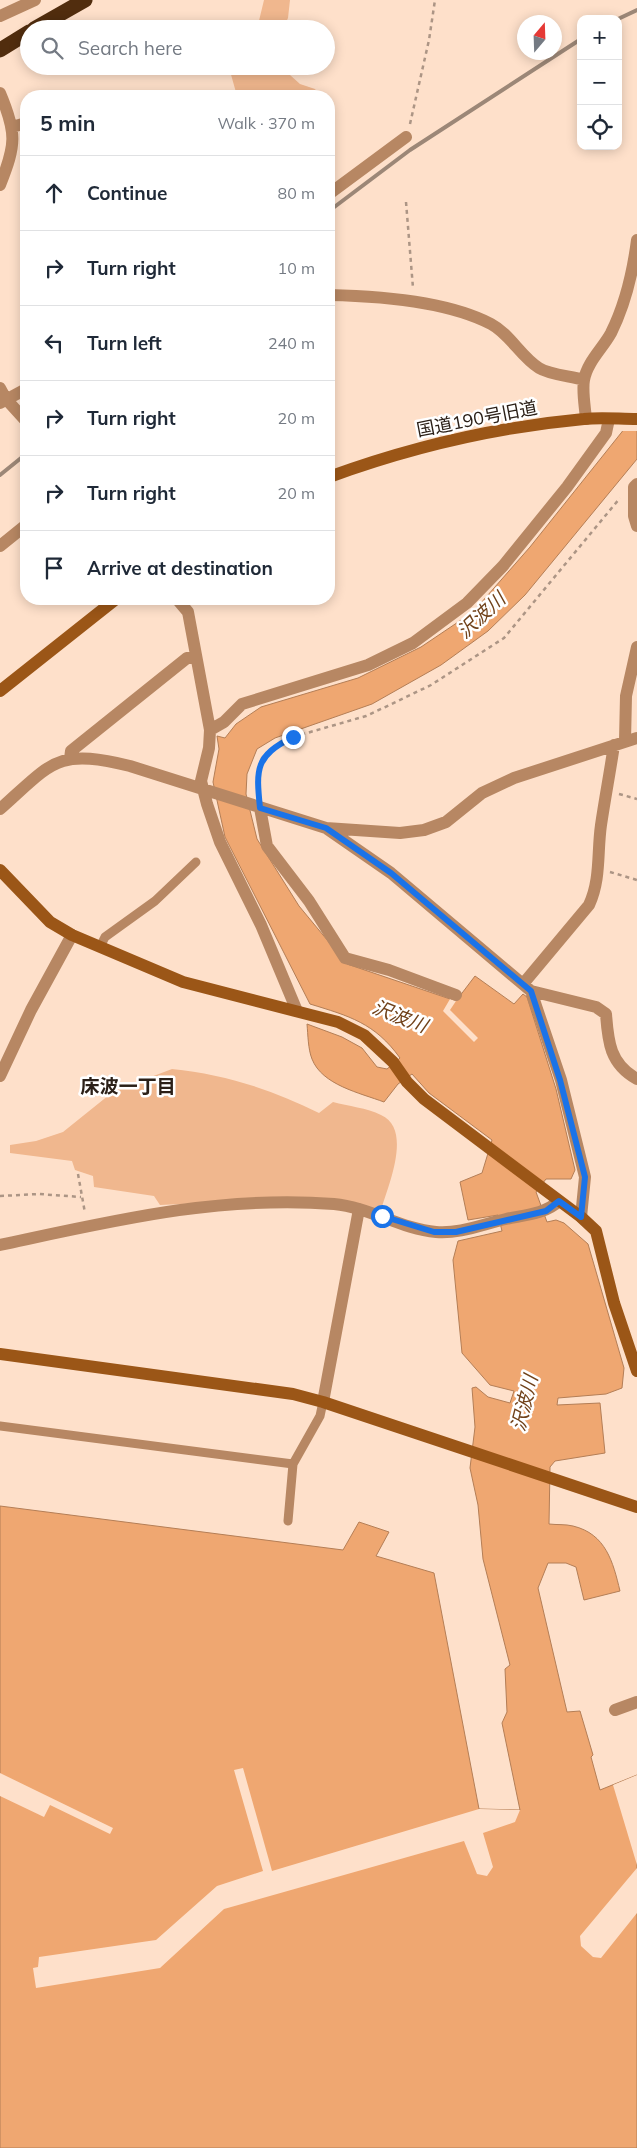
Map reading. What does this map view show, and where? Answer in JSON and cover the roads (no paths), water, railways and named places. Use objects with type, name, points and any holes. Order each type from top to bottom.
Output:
[{"type":"highway","points":[[50,20],[85,0]]},
{"type":"highway","points":[[0,50],[20,38]]},
{"type":"street","points":[[0,16],[36,0]]},
{"type":"street","points":[[0,93],[10,115],[14,139],[10,160],[0,185]]},
{"type":"street","points":[[12,127],[20,125]]},
{"type":"street","points":[[335,190],[406,137]]},
{"type":"street","points":[[586,418],[584,380],[594,358],[610,333],[621,306],[634,266],[637,240]]},
{"type":"street","points":[[335,295],[363,296],[414,302],[469,315],[492,325],[540,369],[584,380]]},
{"type":"street","points":[[20,391],[2,396],[20,415]]},
{"type":"street","name":"国道190号旧道","points":[[335,475],[383,457],[422,446],[518,427],[586,418],[632,419]]},
{"type":"street","points":[[297,1011],[265,934],[220,842],[206,790],[201,781],[216,727],[242,704],[368,665],[413,643],[467,602],[503,566],[567,487],[606,433],[609,419]]},
{"type":"street","points":[[636,486],[634,516],[637,526]]},
{"type":"street","points":[[0,546],[20,530]]},
{"type":"street","points":[[0,691],[108,605]]},
{"type":"street","points":[[183,605],[188,612],[194,657],[216,727]]},
{"type":"street","points":[[527,988],[589,905],[595,892],[599,869],[601,826],[608,790],[625,741],[626,696],[637,647]]},
{"type":"street","points":[[70,758],[71,751],[188,658],[194,657]]},
{"type":"street","points":[[0,810],[46,767],[62,759],[99,758],[326,828],[400,833],[424,830],[446,822],[482,793],[514,778],[625,741]]},
{"type":"street","points":[[257,807],[267,846],[309,901],[345,958],[389,970],[456,995]]},
{"type":"street","points":[[326,828],[391,873],[527,988],[596,1008],[606,1014],[608,1046],[616,1061],[637,1080]]},
{"type":"street","points":[[0,870],[50,922],[72,935],[183,982],[338,1022],[364,1035],[393,1062],[424,1099],[581,1217],[596,1231],[614,1303],[637,1371]]},
{"type":"street","points":[[0,1076],[31,1010],[72,935]]},
{"type":"street","points":[[527,988],[560,1080],[585,1177],[581,1217]]},
{"type":"street","points":[[0,1246],[158,1211],[193,1207],[274,1202],[335,1204],[359,1209],[434,1232],[456,1232],[496,1221],[546,1211],[559,1201]]},
{"type":"street","points":[[323,1402],[359,1209]]},
{"type":"street","points":[[0,1354],[293,1394],[323,1402],[468,1450],[637,1508]]},
{"type":"street","points":[[615,1710],[637,1702]]},
{"type":"lane","points":[[100,947],[105,938],[155,901],[196,862]]},
{"type":"lane","points":[[288,1521],[293,1464],[320,1416],[323,1402]]},
{"type":"lane","points":[[0,1426],[293,1464]]},
{"type":"water","name":"沢波川","points":[[637,413],[637,459],[525,595],[488,631],[441,665],[372,704],[275,738],[257,749],[247,774],[246,794],[257,839],[299,906],[347,964],[456,1001],[475,976],[514,1004],[523,994],[527,997],[556,1089],[575,1170],[571,1179],[546,1179],[536,1192],[547,1222],[556,1220],[564,1223],[588,1244],[624,1368],[622,1388],[606,1394],[558,1398],[557,1405],[600,1403],[605,1453],[555,1461],[550,1467],[549,1524],[573,1526],[593,1535],[601,1542],[611,1560],[620,1591],[584,1600],[576,1567],[566,1563],[548,1563],[538,1588],[567,1712],[580,1711],[593,1755],[591,1757],[600,1790],[637,1775],[637,2148],[0,2148],[0,1506],[343,1550],[359,1522],[389,1532],[376,1556],[434,1573],[479,1809],[520,1810],[502,1723],[507,1712],[505,1669],[510,1665],[483,1559],[478,1505],[470,1468],[475,1427],[472,1388],[476,1387],[488,1397],[510,1403],[514,1391],[490,1385],[462,1353],[453,1260],[458,1241],[502,1231],[498,1215],[468,1220],[460,1182],[482,1173],[492,1140],[429,1093],[412,1074],[398,1084],[384,1102],[333,1082],[317,1068],[310,1051],[307,1024],[342,1037],[362,1048],[377,1067],[387,1069],[400,1058],[381,1036],[360,1022],[310,1004],[225,837],[213,782],[219,749],[217,736],[225,738],[236,724],[261,707],[358,678],[421,647],[473,612],[530,547]]},
{"type":"railway","points":[[622,17],[637,10]]},
{"type":"railway","points":[[335,206],[410,150],[577,42]]},
{"type":"railway","points":[[0,475],[20,459]]},
{"type":"district","name":"床波一丁目","points":[[128,1086]]}]
